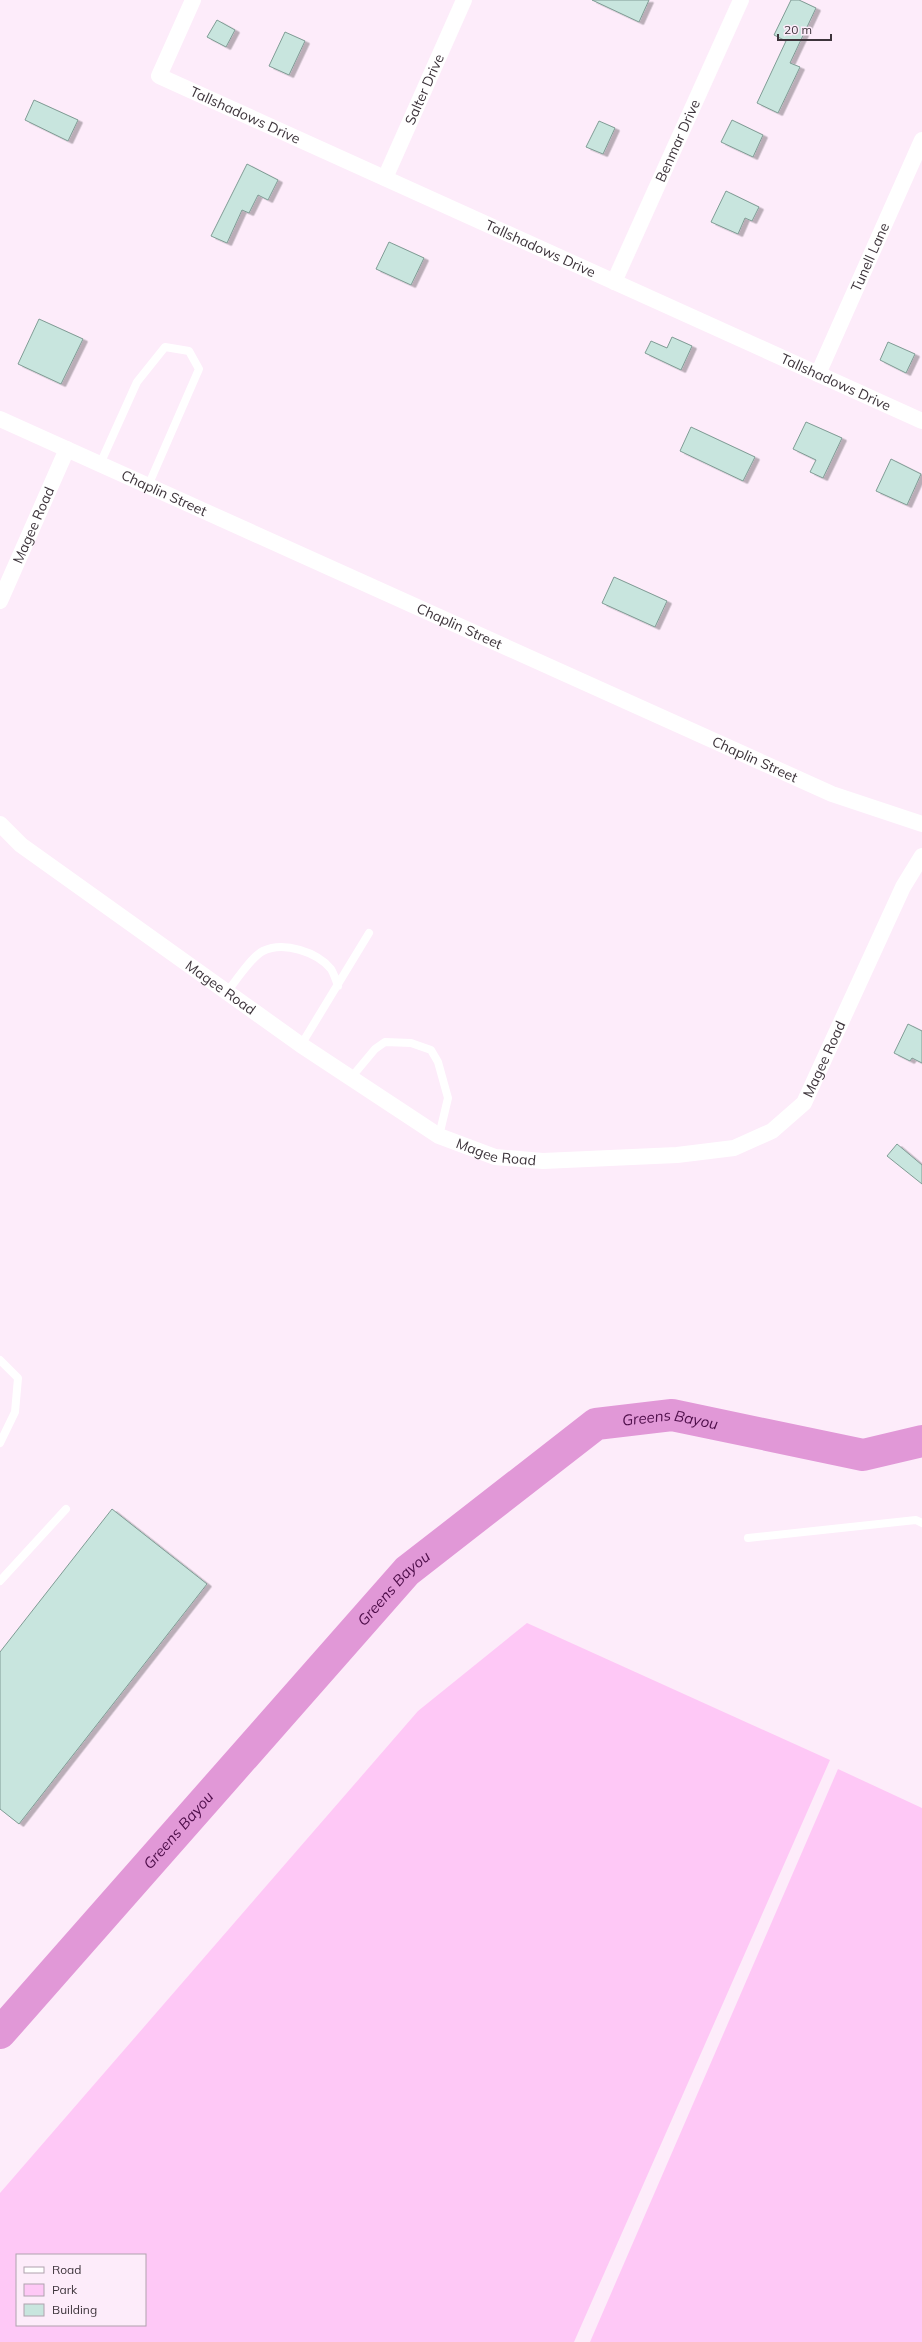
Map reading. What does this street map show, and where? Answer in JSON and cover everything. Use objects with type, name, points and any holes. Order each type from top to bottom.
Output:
[{"type":"street","name":"Tallshadows Drive","points":[[193,0],[159,76],[922,421]]},
{"type":"street","name":"Salter Drive","points":[[385,178],[464,0]]},
{"type":"street","name":"Benmar Drive","points":[[614,282],[741,0]]},
{"type":"street","name":"Tunell Lane","points":[[818,374],[922,140]]},
{"type":"street","name":"Chaplin Street","points":[[0,419],[832,794],[922,824]]},
{"type":"street","name":"Magee Road","points":[[0,601],[67,449]]},
{"type":"street","name":"Magee Road","points":[[0,824],[21,845],[301,1045],[350,1079],[439,1136],[495,1157],[542,1161],[677,1156],[734,1148],[772,1131],[804,1103],[903,887],[922,856]]},
{"type":"lane","points":[[100,464],[137,382],[165,347],[189,351],[199,369],[148,486]]},
{"type":"lane","points":[[301,1045],[369,933]]},
{"type":"lane","points":[[227,992],[262,951],[280,948],[301,950],[315,956],[331,970],[338,986]]},
{"type":"lane","points":[[350,1079],[375,1049],[385,1042],[411,1043],[431,1050],[438,1062],[448,1098],[439,1136]]},
{"type":"lane","points":[[0,1360],[18,1378],[15,1412],[0,1443]]},
{"type":"lane","points":[[0,1581],[66,1509]]},
{"type":"lane","points":[[748,1538],[916,1520],[922,1523]]},
{"type":"green space","points":[[527,1623],[830,1760],[574,2342],[0,2342],[0,2193],[418,1711]]},
{"type":"green space","points":[[838,1769],[922,1808],[922,2342],[590,2342]]},
{"type":"building","points":[[592,0],[649,0],[639,22]]},
{"type":"building","points":[[791,0],[799,0],[816,8],[790,63],[800,67],[778,113],[757,103],[786,41],[774,35]]},
{"type":"building","points":[[217,20],[235,30],[226,47],[207,37]]},
{"type":"building","points":[[285,32],[305,41],[289,75],[269,66]]},
{"type":"building","points":[[34,100],[78,120],[68,141],[25,120]]},
{"type":"building","points":[[732,120],[763,135],[753,157],[721,142]]},
{"type":"building","points":[[599,121],[615,128],[603,154],[586,147]]},
{"type":"building","points":[[247,164],[278,180],[268,200],[258,195],[249,213],[242,210],[227,243],[211,236]]},
{"type":"building","points":[[726,191],[759,207],[752,221],[745,218],[738,234],[711,222]]},
{"type":"building","points":[[389,242],[424,258],[411,285],[376,269]]},
{"type":"building","points":[[39,319],[83,339],[61,384],[18,364]]},
{"type":"building","points":[[672,337],[692,346],[681,370],[645,353],[651,341],[667,348]]},
{"type":"building","points":[[888,342],[915,354],[906,373],[880,360]]},
{"type":"building","points":[[806,422],[842,438],[823,478],[810,472],[816,460],[793,449]]},
{"type":"building","points":[[691,427],[755,457],[743,481],[680,451]]},
{"type":"building","points":[[891,459],[921,474],[907,505],[876,491]]},
{"type":"building","points":[[614,577],[667,601],[655,627],[602,603]]},
{"type":"building","points":[[908,1024],[922,1031],[922,1063],[912,1058],[910,1061],[894,1053]]},
{"type":"building","points":[[897,1144],[922,1165],[922,1184],[887,1156]]},
{"type":"building","points":[[112,1509],[207,1584],[19,1824],[0,1809],[0,1652]]},
{"type":"waterway","name":"Greens Bayou","points":[[0,2033],[407,1571],[596,1424],[672,1415],[863,1455],[922,1441]]}]
